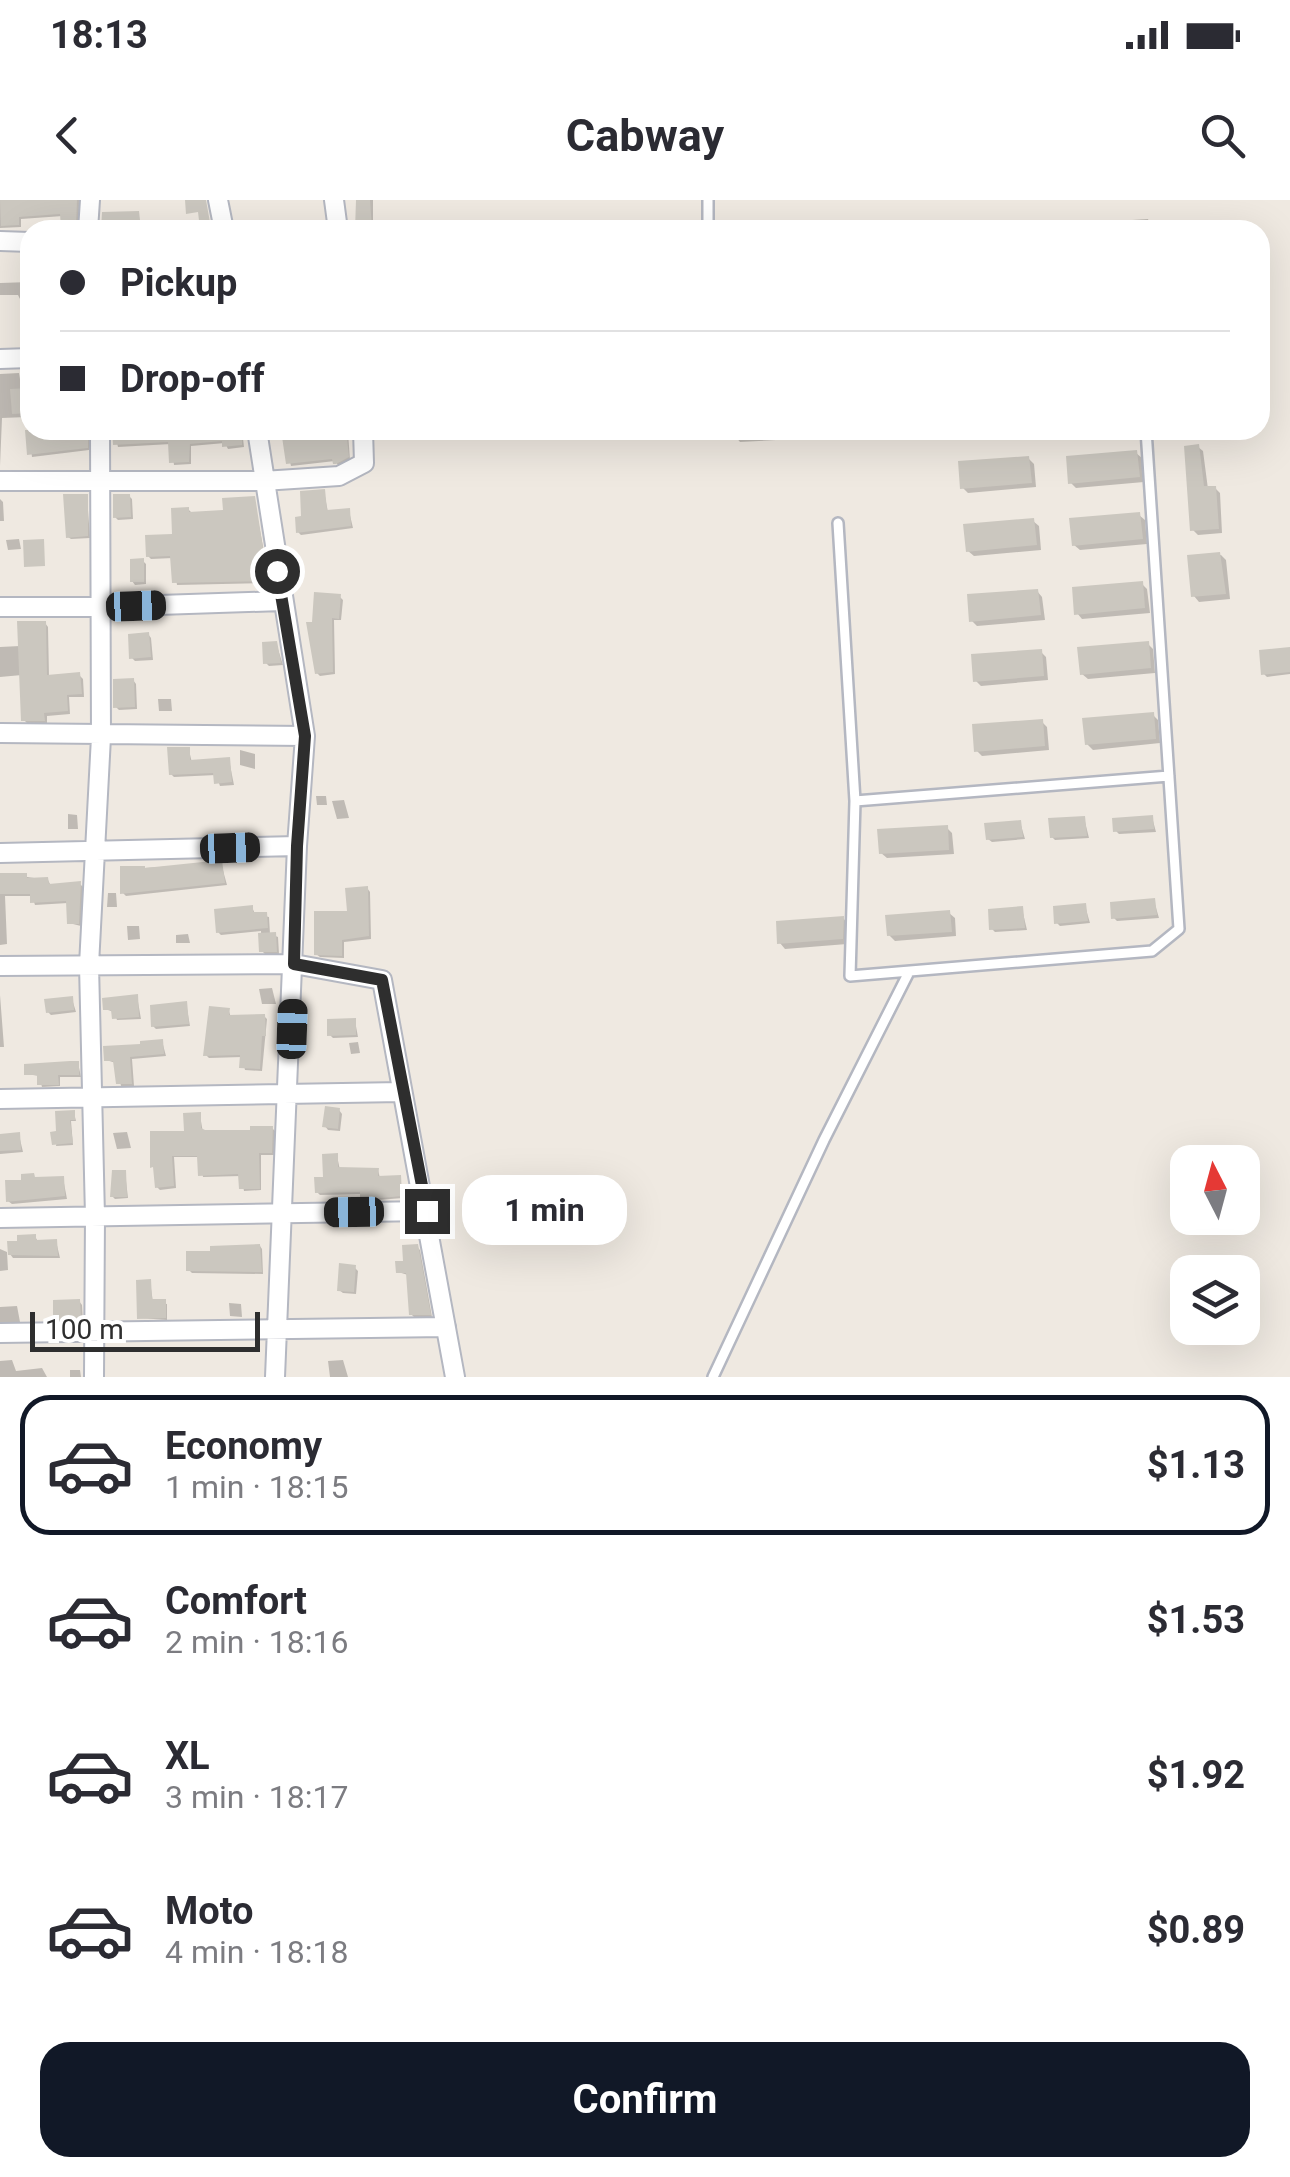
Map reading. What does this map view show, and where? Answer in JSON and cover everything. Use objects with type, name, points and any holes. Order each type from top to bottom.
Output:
[{"type":"street","points":[[94,1377],[89,965],[101,736],[100,440]]},
{"type":"street","points":[[257,440],[305,736],[275,1329],[276,1377]]},
{"type":"street","points":[[0,481],[263,481],[339,476],[356,469],[366,458],[365,440]]},
{"type":"street","points":[[0,606],[282,601]]},
{"type":"street","points":[[0,734],[305,736]]},
{"type":"street","points":[[0,853],[297,846]]},
{"type":"street","points":[[0,966],[294,964],[382,980],[455,1377]]},
{"type":"street","points":[[0,1099],[401,1092]]},
{"type":"street","points":[[0,1218],[427,1211]]},
{"type":"street","points":[[0,1333],[446,1327]]},
{"type":"lane","points":[[838,523],[855,801],[850,976],[1152,951],[1178,929],[1147,440]]},
{"type":"lane","points":[[855,801],[1169,776]]},
{"type":"lane","points":[[713,1377],[908,972]]},
{"type":"building","points":[[0,200],[77,200],[76,220],[60,220],[60,214],[19,217],[19,225],[1,226]]},
{"type":"building","points":[[185,200],[206,200],[210,220],[199,220],[198,212],[186,214]]},
{"type":"building","points":[[356,200],[370,200],[371,220],[355,220]]},
{"type":"building","points":[[139,211],[140,220],[102,220],[102,212]]},
{"type":"building","points":[[20,388],[20,414],[12,414],[10,389]]},
{"type":"building","points":[[26,440],[88,440],[88,448],[27,455]]},
{"type":"building","points":[[113,440],[242,440],[242,445],[222,447],[222,441],[190,444],[189,462],[169,463],[168,442],[113,445]]},
{"type":"building","points":[[282,440],[347,440],[349,457],[336,464],[332,459],[286,464]]},
{"type":"building","points":[[1199,444],[1204,486],[1216,486],[1219,529],[1190,531],[1184,446]]},
{"type":"building","points":[[1137,450],[1140,477],[1068,484],[1066,456]]},
{"type":"building","points":[[1029,456],[1032,483],[960,489],[958,461]]},
{"type":"building","points":[[325,489],[327,510],[350,508],[351,526],[296,533],[295,517],[301,516],[300,491]]},
{"type":"building","points":[[63,494],[88,494],[88,536],[66,538]]},
{"type":"building","points":[[113,494],[130,494],[131,517],[113,518]]},
{"type":"building","points":[[255,496],[268,581],[172,583],[170,556],[146,557],[145,535],[172,534],[171,508],[189,507],[189,512],[223,510],[222,498]]},
{"type":"building","points":[[1140,512],[1143,539],[1072,546],[1069,518]]},
{"type":"building","points":[[1034,518],[1037,545],[966,552],[963,524]]},
{"type":"building","points":[[44,539],[45,566],[24,567],[23,540]]},
{"type":"building","points":[[1220,552],[1226,594],[1191,597],[1187,555]]},
{"type":"building","points":[[144,558],[144,582],[130,582],[130,559]]},
{"type":"building","points":[[1143,581],[1145,608],[1074,615],[1072,587]]},
{"type":"building","points":[[1038,589],[1041,615],[969,622],[967,594]]},
{"type":"building","points":[[314,592],[341,594],[339,619],[332,618],[333,672],[315,674],[306,622],[312,622]]},
{"type":"building","points":[[17,621],[46,621],[47,675],[80,672],[82,694],[67,695],[68,711],[44,713],[45,721],[21,721]]},
{"type":"building","points":[[149,632],[151,657],[129,659],[128,634]]},
{"type":"building","points":[[277,641],[281,663],[263,664],[262,642]]},
{"type":"building","points":[[1149,641],[1151,668],[1080,675],[1077,647]]},
{"type":"building","points":[[1290,647],[1290,672],[1261,675],[1259,650]]},
{"type":"building","points":[[1042,649],[1044,676],[973,682],[971,654]]},
{"type":"building","points":[[134,678],[135,707],[113,708],[113,679]]},
{"type":"building","points":[[1154,712],[1156,739],[1085,745],[1082,718]]},
{"type":"building","points":[[1043,719],[1045,746],[974,752],[972,724]]},
{"type":"building","points":[[167,747],[190,747],[190,760],[230,757],[232,782],[214,784],[213,773],[169,775]]},
{"type":"building","points":[[1153,815],[1154,829],[1113,832],[1112,818]]},
{"type":"building","points":[[1085,816],[1087,836],[1050,838],[1048,818]]},
{"type":"building","points":[[1021,820],[1023,837],[986,840],[984,823]]},
{"type":"building","points":[[948,825],[949,850],[879,854],[877,829]]},
{"type":"building","points":[[222,860],[225,883],[120,894],[120,866],[145,868]]},
{"type":"building","points":[[0,873],[48,877],[49,884],[81,881],[79,924],[67,924],[66,901],[30,903],[30,894],[0,894]]},
{"type":"building","points":[[368,886],[369,936],[342,940],[342,956],[314,955],[314,911],[347,911],[345,888]]},
{"type":"building","points":[[1155,898],[1157,915],[1111,919],[1110,902]]},
{"type":"building","points":[[1086,903],[1088,921],[1054,924],[1053,906]]},
{"type":"building","points":[[253,905],[253,912],[267,912],[268,928],[216,933],[214,909]]},
{"type":"building","points":[[1023,906],[1025,928],[989,930],[988,909]]},
{"type":"building","points":[[950,910],[952,932],[887,936],[885,915]]},
{"type":"building","points":[[844,916],[843,939],[777,944],[776,921]]},
{"type":"building","points":[[276,932],[277,952],[259,952],[258,933]]},
{"type":"building","points":[[138,994],[139,1017],[112,1019],[111,1010],[103,1010],[102,998]]},
{"type":"building","points":[[73,996],[74,1010],[46,1013],[44,999]]},
{"type":"building","points":[[187,1001],[189,1024],[151,1027],[150,1005]]},
{"type":"building","points":[[209,1006],[230,1008],[229,1015],[265,1014],[260,1069],[239,1068],[240,1055],[203,1056]]},
{"type":"building","points":[[356,1018],[356,1035],[327,1036],[327,1019]]},
{"type":"building","points":[[163,1039],[164,1054],[130,1057],[132,1084],[116,1084],[113,1061],[104,1061],[103,1046]]},
{"type":"building","points":[[79,1061],[79,1075],[58,1075],[59,1085],[37,1085],[37,1075],[24,1075],[24,1064]]},
{"type":"building","points":[[325,1106],[340,1108],[338,1129],[322,1127]]},
{"type":"building","points":[[75,1110],[75,1120],[70,1120],[73,1143],[52,1145],[50,1132],[56,1131],[55,1111]]},
{"type":"building","points":[[201,1112],[201,1128],[205,1130],[273,1126],[272,1153],[259,1153],[260,1189],[239,1189],[238,1174],[198,1176],[197,1156],[172,1156],[174,1186],[155,1188],[153,1167],[150,1168],[150,1131],[184,1131],[183,1113]]},
{"type":"building","points":[[20,1132],[21,1150],[0,1151],[0,1134]]},
{"type":"building","points":[[338,1153],[338,1167],[379,1168],[378,1176],[401,1175],[402,1196],[360,1200],[360,1192],[315,1193],[314,1177],[323,1177],[322,1154]]},
{"type":"building","points":[[112,1170],[126,1170],[127,1197],[110,1197]]},
{"type":"building","points":[[34,1173],[35,1177],[64,1176],[65,1196],[6,1202],[5,1180],[21,1180],[21,1174]]},
{"type":"building","points":[[36,1234],[36,1240],[57,1239],[58,1256],[8,1255],[7,1241],[17,1241],[17,1235]]},
{"type":"building","points":[[260,1244],[262,1272],[186,1271],[186,1251]]},
{"type":"building","points":[[418,1244],[431,1315],[409,1315],[406,1273],[396,1273],[395,1261],[403,1261],[402,1245]]},
{"type":"building","points":[[339,1263],[356,1265],[354,1292],[337,1291]]},
{"type":"building","points":[[151,1279],[152,1299],[166,1299],[166,1318],[137,1319],[136,1280]]},
{"type":"building","points":[[80,1299],[81,1319],[53,1320],[53,1300]]},
{"type":"route","points":[[277,571],[305,736],[294,964],[382,980],[427,1211]]}]
